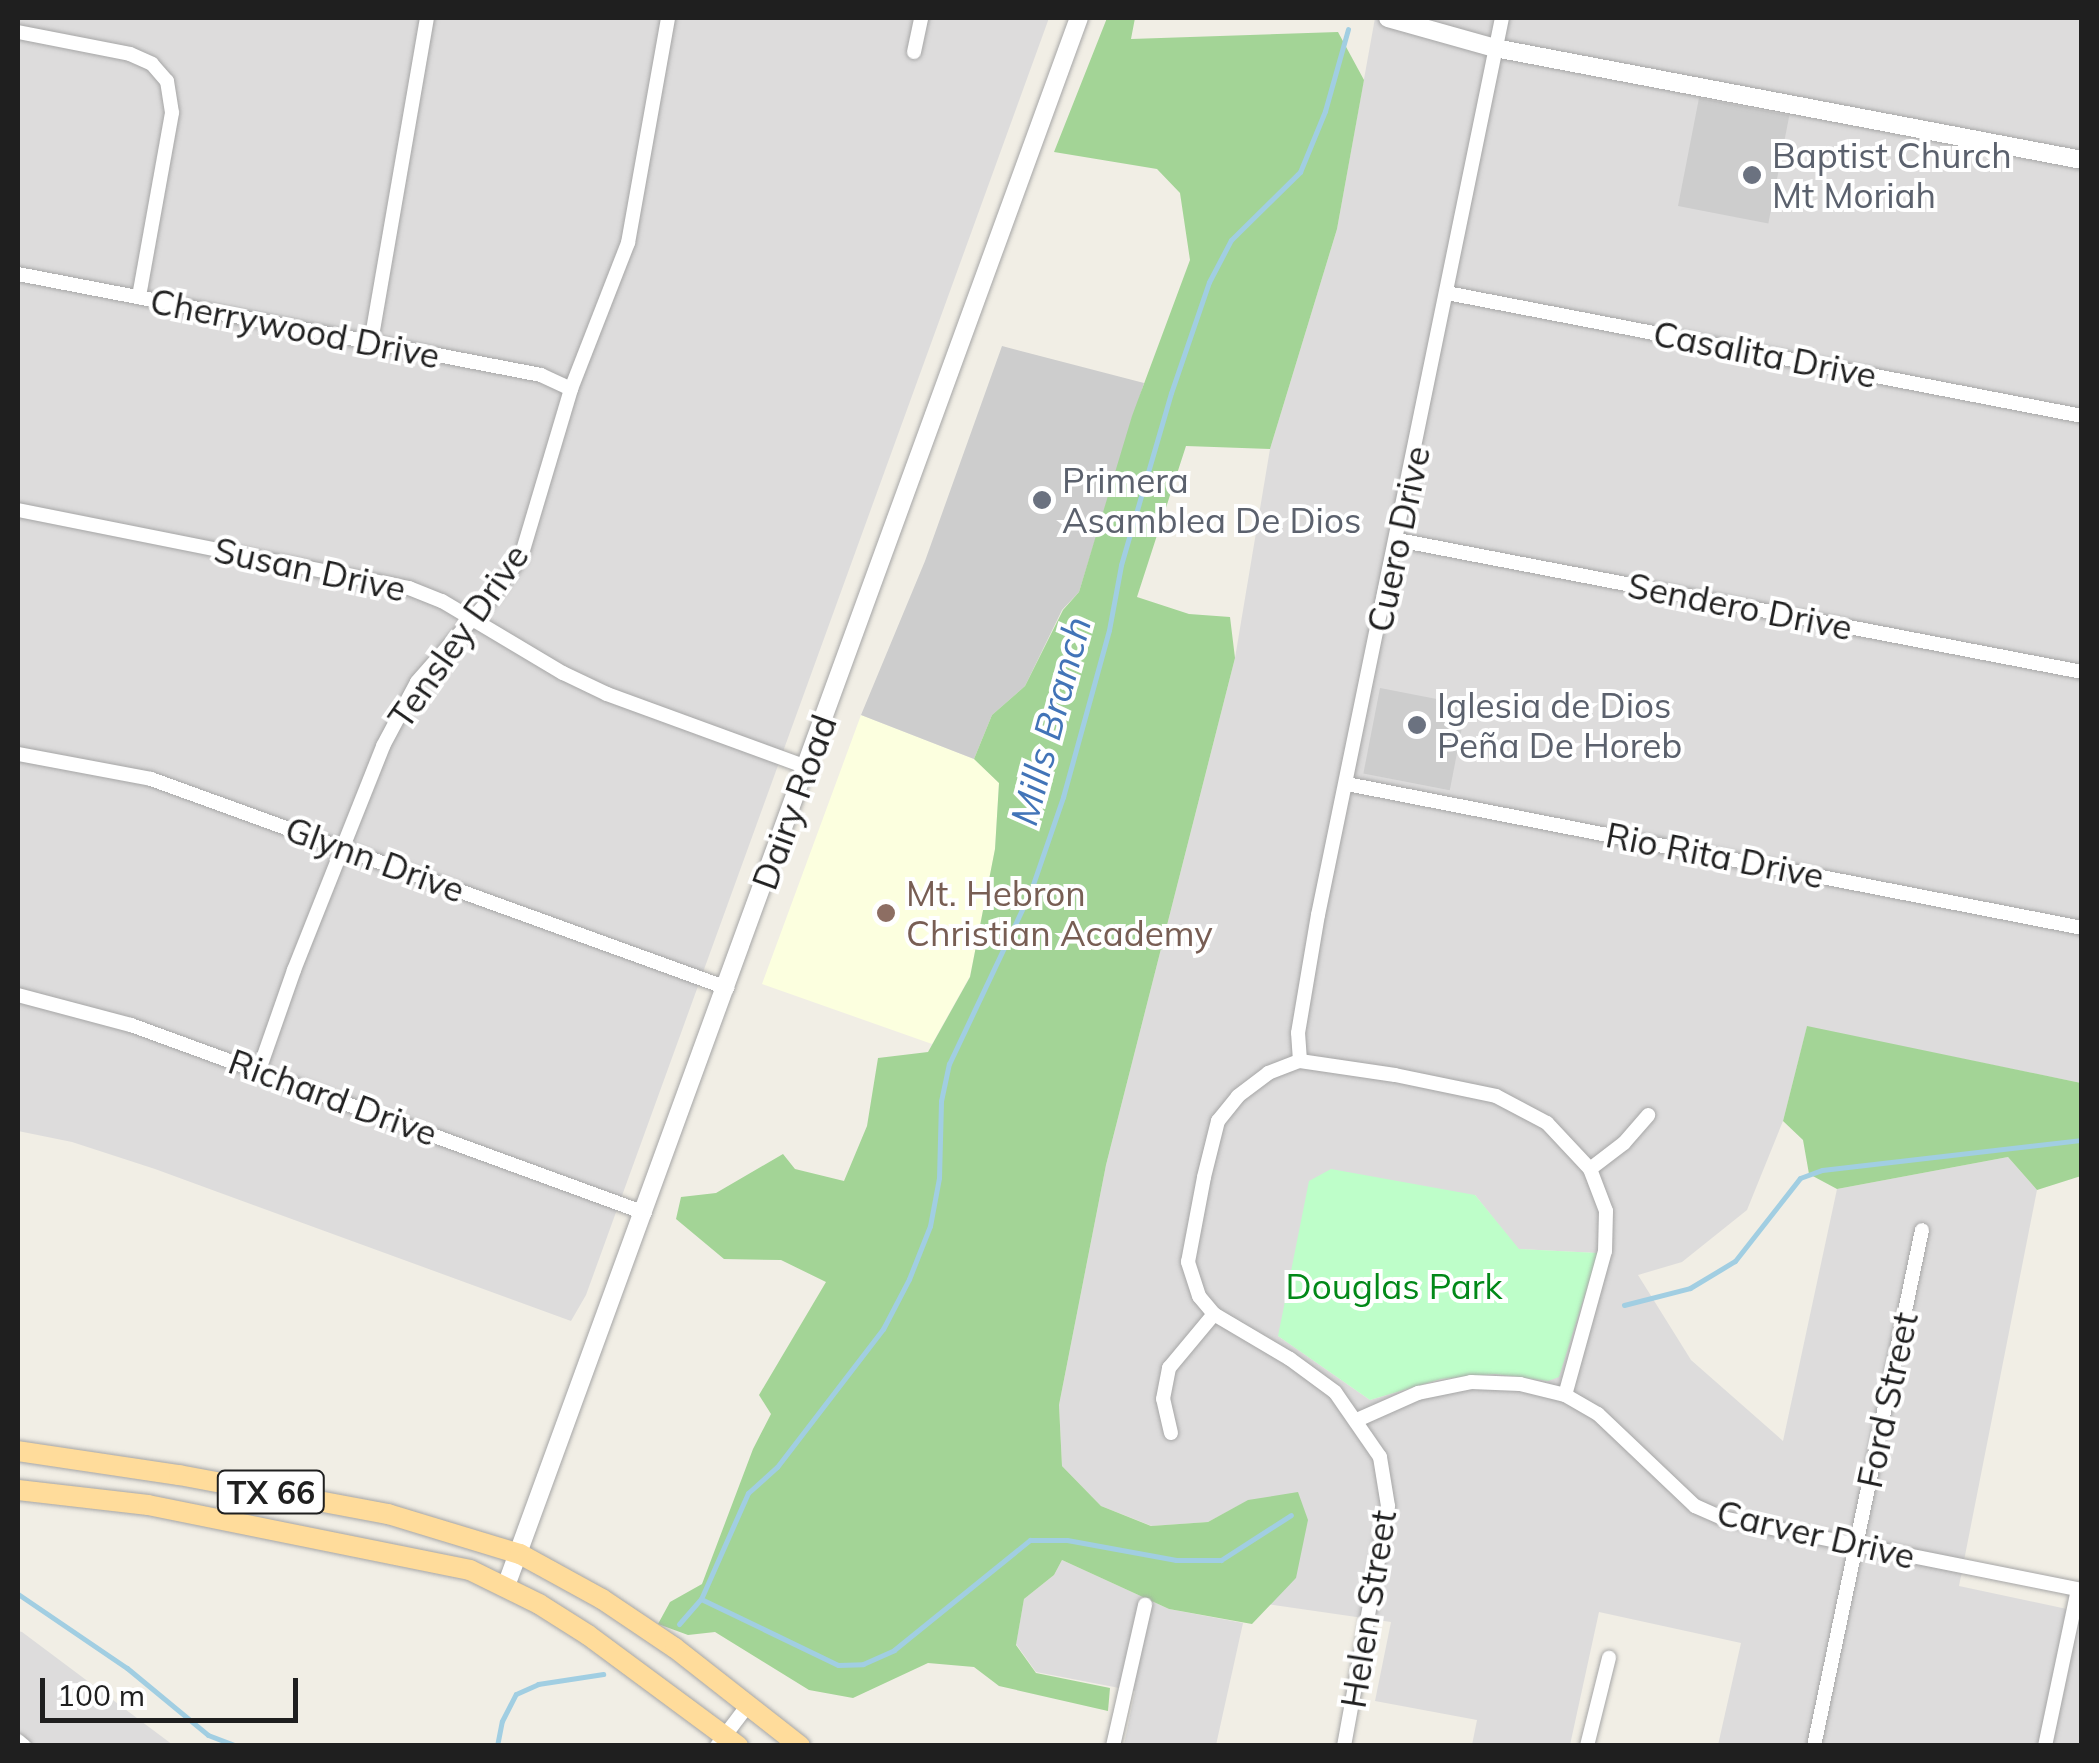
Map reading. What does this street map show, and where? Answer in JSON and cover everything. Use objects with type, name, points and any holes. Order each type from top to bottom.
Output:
[{"type":"main road","name":"TX 66","points":[[18,1450],[388,1514],[520,1554],[602,1599],[800,1746]]},
{"type":"main road","name":"TX 66","points":[[18,1490],[130,1502],[470,1570],[506,1586],[588,1635],[726,1742]]},
{"type":"street","points":[[371,342],[427,18]]},
{"type":"street","name":"Tensley Drive","points":[[260,1070],[383,746],[417,682],[520,557],[571,389],[628,242],[668,18]]},
{"type":"street","points":[[914,52],[921,18]]},
{"type":"street","name":"Dairy Road","points":[[506,1586],[1079,18]]},
{"type":"street","points":[[1388,18],[1495,48],[2082,160]]},
{"type":"street","name":"Cuero Drive","points":[[1300,1061],[1298,1034],[1313,944],[1502,18]]},
{"type":"street","points":[[18,32],[130,54],[152,64],[166,81],[172,113],[139,297]]},
{"type":"street","name":"Cherrywood Drive","points":[[18,274],[541,376],[571,389]]},
{"type":"street","name":"Casalita Drive","points":[[1448,293],[2082,416]]},
{"type":"street","name":"Susan Drive","points":[[18,510],[409,588],[608,694],[807,767]]},
{"type":"street","name":"Sendero Drive","points":[[1398,540],[2082,672]]},
{"type":"street","name":"Glynn Drive","points":[[18,754],[151,779],[726,988]]},
{"type":"street","name":"Rio Rita Drive","points":[[1347,784],[2082,928]]},
{"type":"street","name":"Richard Drive","points":[[18,996],[130,1025],[644,1212]]},
{"type":"street","points":[[1171,1433],[1163,1399],[1168,1368],[1214,1314],[1199,1296],[1188,1262],[1218,1121],[1238,1096],[1268,1073],[1300,1061],[1396,1074],[1496,1096],[1547,1123],[1590,1169],[1606,1211],[1605,1251],[1565,1395]]},
{"type":"street","points":[[1590,1169],[1624,1143],[1648,1115]]},
{"type":"street","name":"Ford Street","points":[[1814,1746],[1922,1230]]},
{"type":"street","name":"Helen Street","points":[[1214,1314],[1290,1358],[1335,1392],[1380,1457],[1388,1506],[1344,1746]]},
{"type":"street","name":"Carver Drive","points":[[1357,1420],[1418,1393],[1471,1382],[1520,1384],[1565,1395],[1598,1414],[1695,1506],[1722,1518],[2080,1590]]},
{"type":"street","points":[[2045,1746],[2080,1590]]},
{"type":"street","points":[[1113,1746],[1145,1605]]},
{"type":"street","points":[[1587,1746],[1608,1658]]},
{"type":"street","points":[[726,1742],[748,1704]]},
{"type":"street","points":[[18,1741],[24,1746]]},
{"type":"shaded area","points":[[18,18],[1049,18],[586,1295],[571,1321],[155,1169],[72,1142],[18,1131]]},
{"type":"shaded area","points":[[1375,18],[2081,18],[2081,1083],[1807,1027],[1783,1121],[1747,1210],[1682,1262],[1638,1275],[1691,1360],[1783,1441],[1837,1189],[2008,1157],[2037,1190],[1959,1586],[2081,1612],[2081,1745],[1718,1745],[1741,1643],[1599,1612],[1570,1745],[1472,1745],[1477,1720],[1375,1701],[1391,1622],[1267,1604],[1296,1578],[1249,1500],[1208,1522],[1152,1526],[1101,1506],[1062,1466],[1059,1405],[1106,1165],[1235,658],[1270,449],[1337,229]],"holes":[[[1475,1195],[1518,1249],[1597,1253],[1548,1381],[1495,1374],[1441,1380],[1370,1400],[1278,1336]]]},
{"type":"shaded area","points":[[1699,98],[1789,116],[1768,224],[1678,206]]},
{"type":"shaded area","points":[[1002,346],[1144,383],[1079,592],[1062,610],[1025,686],[992,715],[974,759],[861,715],[925,561]]},
{"type":"shaded area","points":[[1380,688],[1466,705],[1450,790],[1363,773]]},
{"type":"shaded area","name":"Mt. Hebron Christian Academy","points":[[861,715],[974,759],[999,783],[995,849],[970,976],[932,1044],[762,984]]},
{"type":"shaded area","points":[[1062,1560],[1169,1609],[1243,1623],[1216,1745],[1124,1745],[1135,1691],[1036,1672],[1016,1644],[1024,1599],[1054,1575]]},
{"type":"shaded area","points":[[18,1631],[22,1632],[173,1745],[18,1745]]},
{"type":"green space","points":[[1107,18],[1135,18],[1131,39],[1338,32],[1364,80],[1337,229],[1270,449],[1186,446],[1137,597],[1189,614],[1230,617],[1235,658],[1106,1165],[1059,1405],[1062,1466],[1101,1506],[1151,1526],[1208,1522],[1248,1500],[1298,1492],[1308,1520],[1296,1578],[1252,1624],[1169,1609],[1062,1560],[1054,1575],[1024,1599],[1016,1645],[1036,1673],[1110,1688],[1108,1711],[999,1686],[974,1667],[928,1663],[853,1698],[809,1690],[715,1632],[688,1635],[658,1624],[670,1602],[702,1584],[753,1449],[771,1414],[759,1395],[826,1282],[781,1260],[724,1259],[676,1219],[681,1197],[716,1193],[783,1154],[795,1169],[844,1181],[867,1126],[878,1058],[928,1052],[970,977],[995,849],[999,783],[974,759],[992,715],[1025,686],[1063,610],[1079,592],[1132,416],[1190,260],[1180,193],[1157,169],[1054,152]]},
{"type":"green space","points":[[1807,1026],[2081,1083],[2081,1176],[2037,1190],[2008,1157],[1837,1189],[1809,1174],[1803,1140],[1783,1121]]},
{"type":"green space","name":"Douglas Park","points":[[1331,1169],[1475,1195],[1519,1249],[1598,1253],[1559,1377],[1548,1381],[1495,1374],[1441,1379],[1370,1400],[1278,1336],[1309,1181]]},
{"type":"waterway","name":"Mills Branch","points":[[679,1624],[701,1599],[748,1493],[777,1467],[883,1329],[909,1279],[930,1226],[939,1178],[941,1101],[949,1064],[1030,893],[1063,797],[1109,630],[1121,565],[1171,393],[1209,282],[1231,240],[1300,172],[1325,111],[1348,29]]},
{"type":"waterway","points":[[1624,1305],[1690,1288],[1735,1261],[1800,1178],[1822,1170],[2082,1140]]},
{"type":"waterway","points":[[701,1599],[838,1665],[863,1664],[894,1650],[1030,1540],[1067,1540],[1176,1560],[1221,1560],[1291,1515]]},
{"type":"waterway","name":"Mills Branch","points":[[18,1594],[127,1668],[208,1735],[237,1746]]},
{"type":"waterway","name":"Mills Branch","points":[[497,1746],[502,1721],[516,1694],[538,1684],[603,1674]]},
{"type":"place","name":"Baptist Church Mt Moriah","points":[[1752,175]]},
{"type":"place","name":"Primera Asamblea De Dios","points":[[1042,500]]},
{"type":"place","name":"Iglesia de Dios Peña De Horeb","points":[[1417,725]]},
{"type":"place","name":"Mt. Hebron Christian Academy","points":[[886,913]]}]
